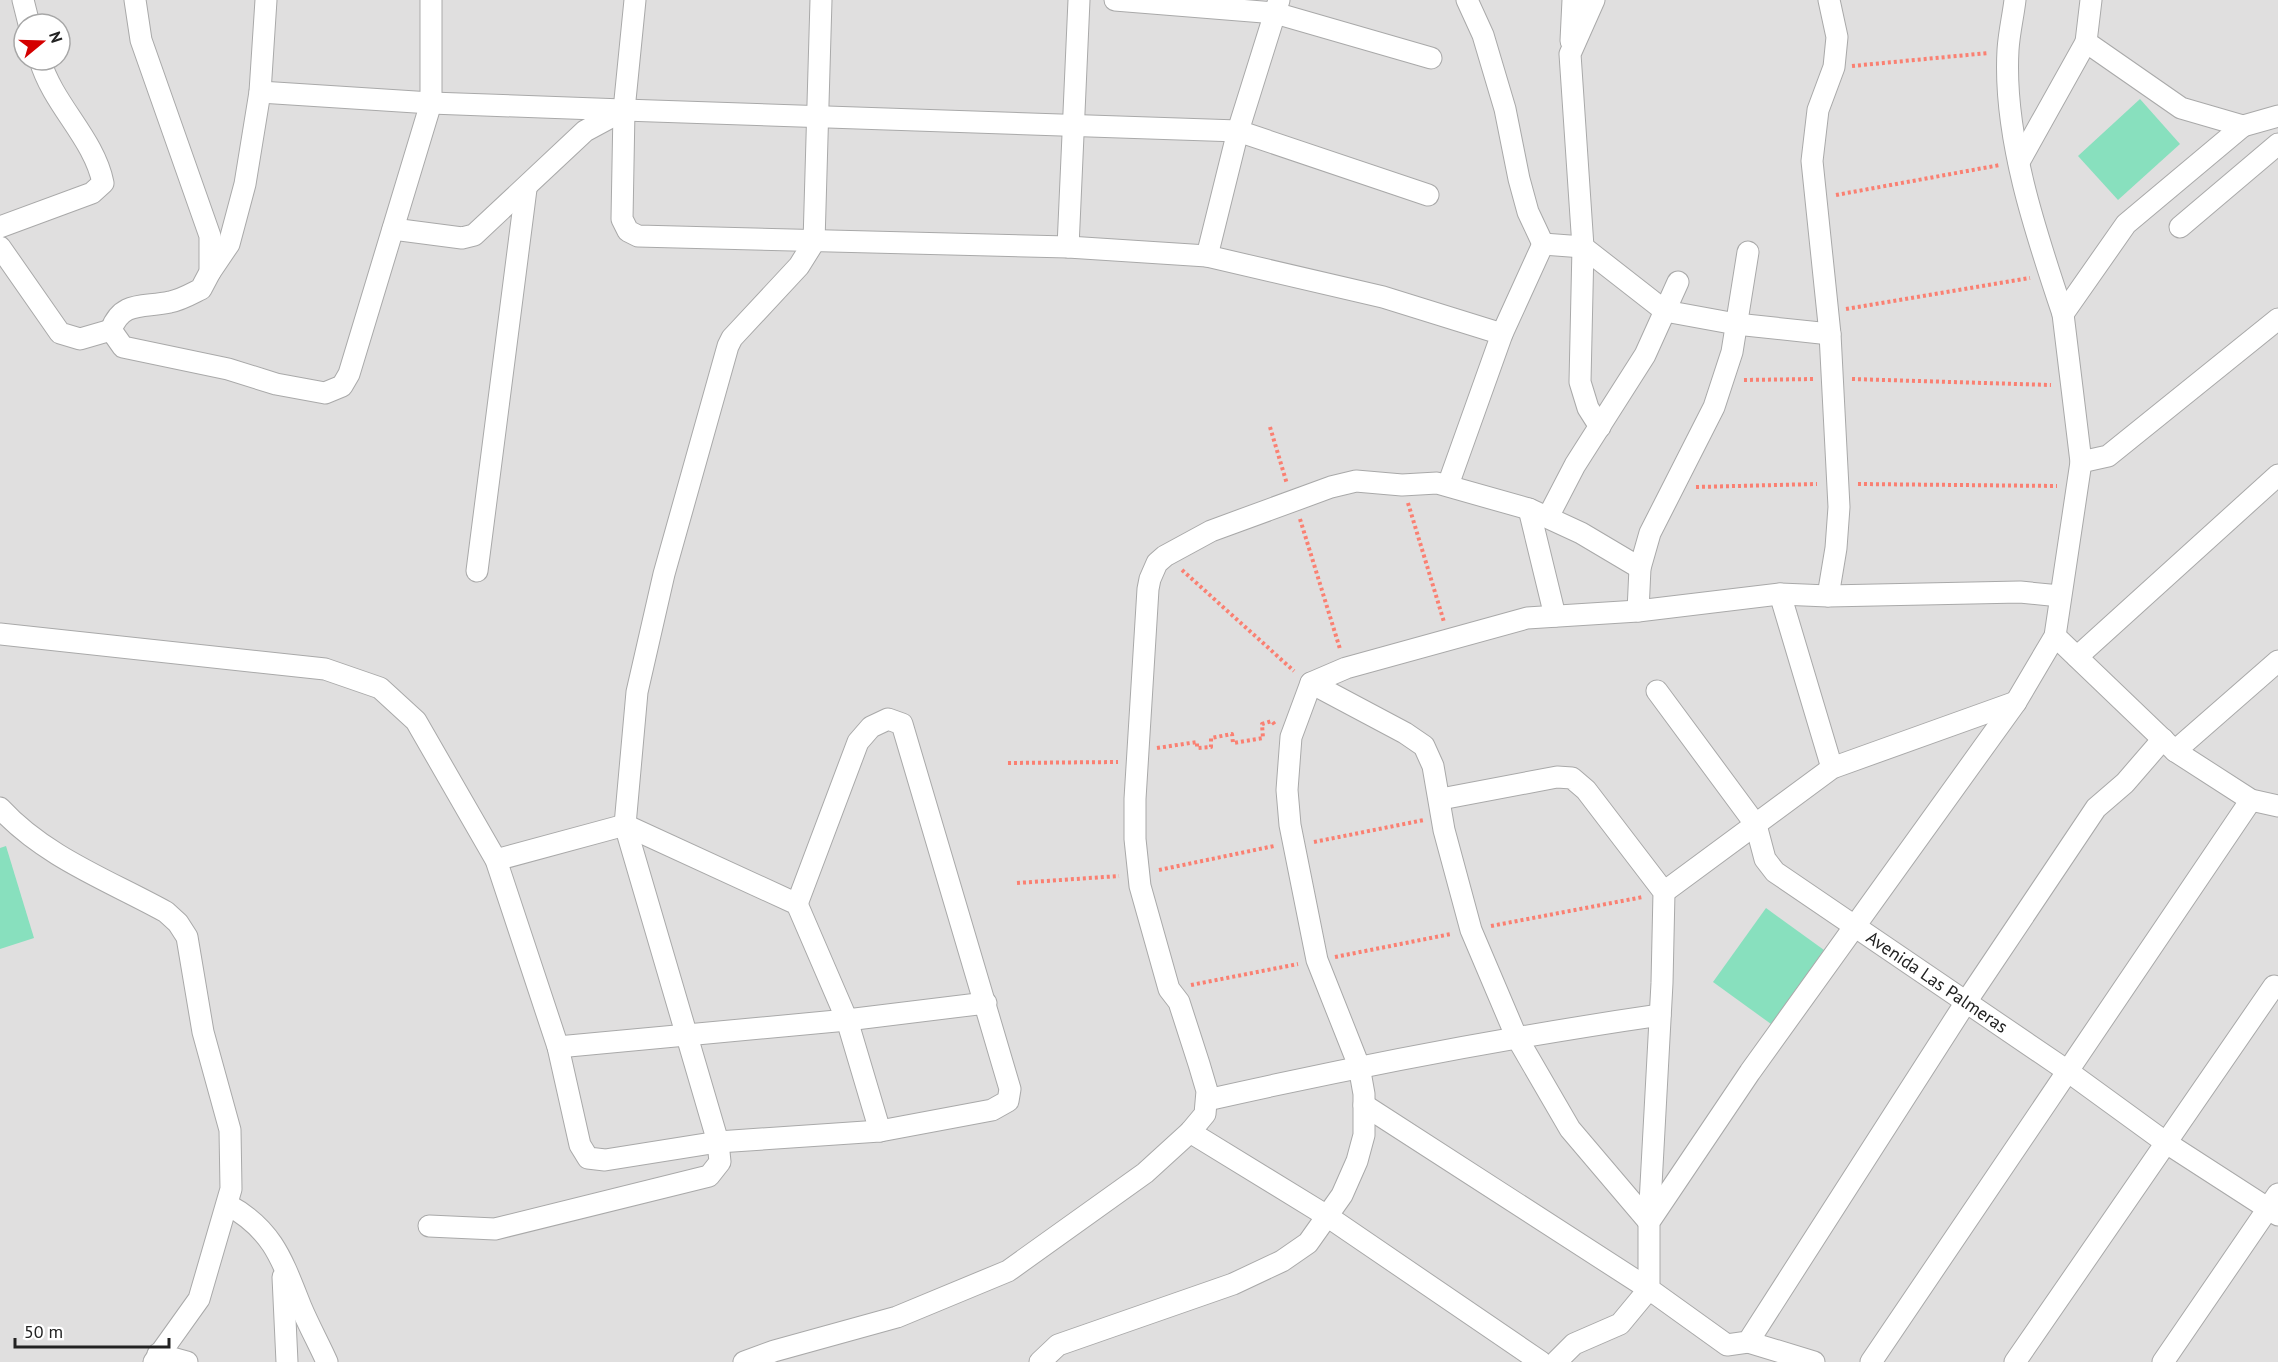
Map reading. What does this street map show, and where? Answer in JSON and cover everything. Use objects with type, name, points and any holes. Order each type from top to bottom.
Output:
[{"type":"street","points":[[135,0],[141,40],[210,236],[210,272]]},
{"type":"street","points":[[111,330],[116,317],[133,307],[172,302],[201,289],[229,244],[245,184],[260,92],[266,0]]},
{"type":"street","points":[[111,330],[123,347],[228,369],[276,384],[325,393],[342,386],[349,374],[431,103],[431,0]]},
{"type":"street","points":[[635,0],[624,110],[622,219],[628,231],[638,236],[1068,247],[1207,256],[1383,297],[1502,334]]},
{"type":"street","points":[[429,1226],[495,1228],[709,1176],[720,1162],[718,1142],[625,825],[637,692],[664,574],[728,346],[732,338],[799,266],[814,242],[821,0]]},
{"type":"street","points":[[1068,247],[1079,0]]},
{"type":"street","points":[[1115,0],[1277,7],[1431,58]]},
{"type":"street","points":[[1448,485],[1502,334],[1543,244],[1528,212],[1519,180],[1505,109],[1483,35],[1467,0]]},
{"type":"street","points":[[1573,0],[1570,54],[1583,247],[1580,382],[1588,408],[1600,426]]},
{"type":"street","points":[[1570,54],[1594,0]]},
{"type":"street","points":[[1828,596],[1836,548],[1837,483],[1830,334],[1812,161],[1818,110],[1834,67],[1837,37],[1829,0]]},
{"type":"street","points":[[1649,1222],[1750,1072],[2016,702],[2055,636],[2082,462],[2063,314],[2019,162],[2012,120],[2008,51],[2015,0]]},
{"type":"street","points":[[2019,162],[2086,42],[2091,0]]},
{"type":"street","points":[[1207,256],[1238,131],[1277,7]]},
{"type":"street","points":[[2086,42],[2181,108],[2243,126]]},
{"type":"street","points":[[0,227],[92,193],[103,183],[99,165],[51,92],[44,72]]},
{"type":"street","points":[[260,92],[431,103],[1238,131],[1428,195]]},
{"type":"street","points":[[393,229],[462,238],[474,236],[585,131],[624,110]]},
{"type":"street","points":[[2063,314],[2126,224],[2243,126],[2278,116]]},
{"type":"street","points":[[2180,226],[2278,144]]},
{"type":"street","points":[[477,571],[526,189]]},
{"type":"street","points":[[1543,244],[1583,247],[1665,311],[1736,324],[1830,334]]},
{"type":"street","points":[[0,247],[60,333],[80,339],[111,330]]},
{"type":"street","points":[[1638,611],[1640,568],[1650,533],[1714,407],[1732,352],[1748,252]]},
{"type":"street","points":[[1548,517],[1575,465],[1645,355],[1678,282]]},
{"type":"street","points":[[2082,462],[2108,456],[2278,319]]},
{"type":"street","points":[[2077,657],[2278,475]]},
{"type":"street","points":[[744,1362],[774,1351],[897,1317],[1008,1271],[1145,1173],[1190,1132],[1205,1114],[1207,1091],[1179,1002],[1169,989],[1140,886],[1135,838],[1145,618],[1150,579],[1157,563],[1176,548],[1211,531],[1346,482],[1448,485],[1529,508],[1581,532],[1640,568]]},
{"type":"street","points":[[1529,508],[1555,616]]},
{"type":"street","points":[[1304,678],[1527,618],[1638,611],[1780,594],[1828,596],[2009,592],[2060,596]]},
{"type":"street","points":[[1780,594],[1832,768]]},
{"type":"street","points":[[0,634],[325,669],[380,688],[416,722],[496,860],[558,1047],[580,1145],[588,1158],[605,1160],[718,1142],[880,1131],[992,1110],[1008,1101],[1010,1089],[986,1003],[902,724],[888,719],[871,727],[858,742],[797,904]]},
{"type":"street","points":[[2055,636],[2169,745],[2251,800],[2278,806]]},
{"type":"street","points":[[1748,1342],[1966,1002],[2096,808],[2169,745],[2278,661]]},
{"type":"street","points":[[1304,678],[1424,746],[1433,766],[1441,799],[1444,830],[1471,930],[1516,1036],[1570,1129],[1649,1222]]},
{"type":"street","points":[[1040,1362],[1058,1345],[1233,1284],[1282,1261],[1308,1243],[1342,1196],[1358,1161],[1364,1135],[1364,1105],[1359,1066],[1317,960],[1293,846],[1287,790],[1291,737],[1304,678]]},
{"type":"street","name":"Avenida Las Palmeras","points":[[1657,691],[1756,825],[1765,859],[1776,872],[2066,1070],[2165,1142],[2275,1206]]},
{"type":"street","points":[[1664,892],[1832,768],[2016,702]]},
{"type":"street","points":[[1441,799],[1557,777],[1572,778],[1586,790],[1664,892],[1649,1222],[1649,1289],[1620,1324],[1574,1344],[1556,1362]]},
{"type":"street","points":[[1871,1362],[2066,1070],[2251,800]]},
{"type":"street","points":[[0,808],[16,825],[49,851],[166,912],[188,937],[203,1032],[231,1130],[231,1190],[199,1299],[156,1358],[187,1362]]},
{"type":"street","points":[[496,860],[625,825],[797,904],[847,1020],[880,1131]]},
{"type":"street","points":[[2015,1362],[2274,986]]},
{"type":"street","points":[[558,1047],[847,1020],[986,1003]]},
{"type":"street","points":[[1207,1100],[1359,1066],[1516,1036],[1660,1015]]},
{"type":"street","points":[[1364,1105],[1649,1289],[1727,1345],[1748,1342],[1814,1362]]},
{"type":"street","points":[[1190,1132],[1327,1216],[1541,1362]]},
{"type":"street","points":[[228,1205],[250,1217],[282,1258],[302,1310],[327,1362]]},
{"type":"street","points":[[2163,1362],[2275,1206]]},
{"type":"street","points":[[282,1258],[286,1362]]},
{"type":"path","points":[[1834,67],[2008,51]]},
{"type":"path","points":[[1815,198],[2019,162]]},
{"type":"path","points":[[1827,313],[2050,275]]},
{"type":"path","points":[[1722,380],[1832,378],[2073,386]]},
{"type":"path","points":[[1270,427],[1289,491]]},
{"type":"path","points":[[1674,488],[1837,483],[2077,486]]},
{"type":"path","points":[[1405,491],[1445,625]]},
{"type":"path","points":[[1299,516],[1342,657]]},
{"type":"path","points":[[1173,562],[1304,678]]},
{"type":"path","points":[[1146,749],[1197,742],[1197,748],[1211,747],[1211,738],[1232,734],[1233,743],[1263,738],[1262,724],[1272,721],[1280,731]]},
{"type":"path","points":[[1008,763],[1122,762]]},
{"type":"path","points":[[1303,844],[1430,819]]},
{"type":"path","points":[[1149,872],[1274,846],[1276,839],[1281,849]]},
{"type":"path","points":[[1017,883],[1121,875],[1121,881]]},
{"type":"path","points":[[1169,989],[1664,892]]},
{"type":"shaded area","points":[[0,0],[2278,0],[2278,1362],[0,1362]]},
{"type":"green space","points":[[2140,99],[2180,144],[2118,200],[2078,156]]},
{"type":"green space","points":[[6,846],[34,938],[0,949],[0,848]]},
{"type":"green space","points":[[1766,908],[1824,950],[1771,1024],[1713,982]]}]
